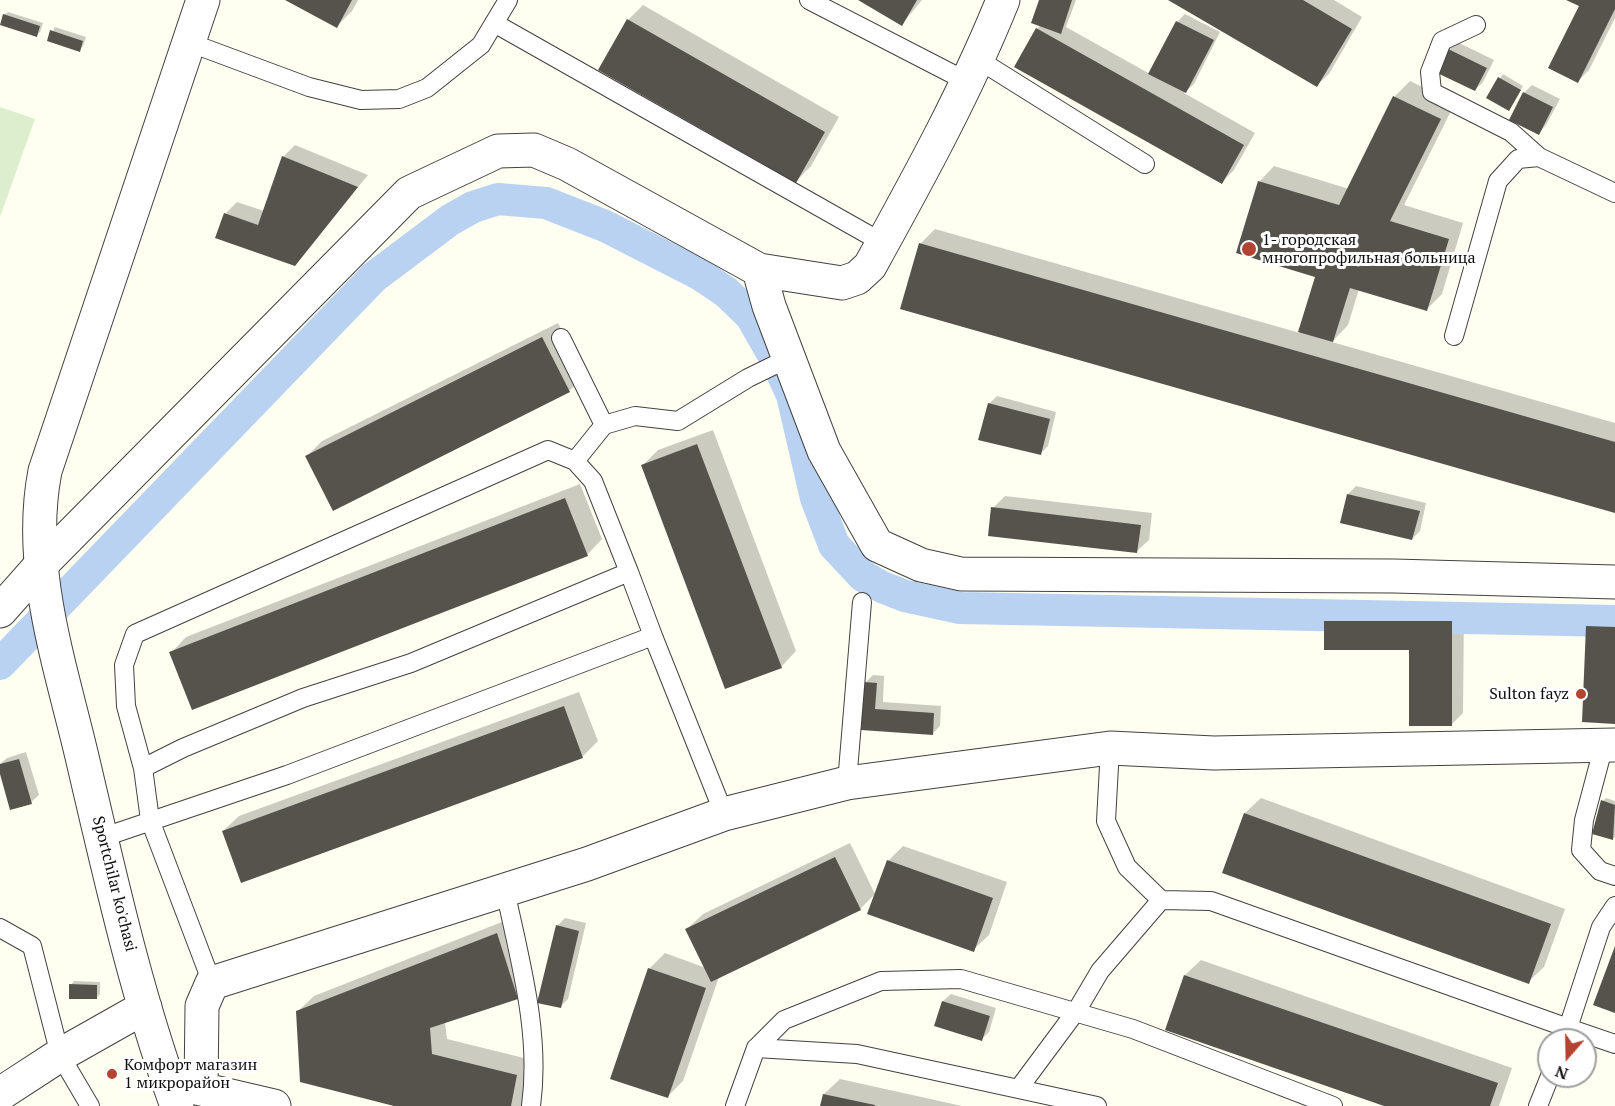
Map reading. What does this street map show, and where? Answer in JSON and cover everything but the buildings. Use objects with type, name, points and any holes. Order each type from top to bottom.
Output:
[{"type":"street","name":"Sportchilar ko'chasi","points":[[182,1091],[145,1008],[101,838],[42,579],[39,522],[45,471],[203,0]]},
{"type":"street","points":[[0,611],[42,579],[409,193],[498,151],[534,150],[567,164],[759,270],[842,283],[857,278],[870,266],[883,243],[974,71],[1003,0]]},
{"type":"street","points":[[759,270],[769,306],[824,452],[877,545],[921,565],[961,574],[1394,576],[1615,582]]},
{"type":"street","points":[[274,1106],[182,1091],[202,1006],[212,983],[587,864],[724,814],[846,783],[1110,748],[1214,753],[1610,745]]},
{"type":"street","points":[[0,1094],[60,1054],[145,1008]]},
{"type":"lane","points":[[188,42],[309,87],[361,100],[399,99],[427,88],[481,45],[508,0]]},
{"type":"lane","points":[[809,0],[974,71],[1145,164]]},
{"type":"lane","points":[[494,23],[883,243]]},
{"type":"lane","points":[[1476,25],[1442,41],[1430,72],[1432,92],[1510,132],[1539,157],[1615,194]]},
{"type":"lane","points":[[1454,336],[1498,181],[1518,159],[1539,157]]},
{"type":"lane","points":[[561,338],[604,425]]},
{"type":"lane","points":[[575,461],[604,425],[635,416],[678,421],[748,378],[789,358]]},
{"type":"lane","points":[[212,983],[150,820],[143,768],[126,696],[124,665],[135,634],[548,450],[575,461],[593,482],[724,814]]},
{"type":"lane","points":[[143,768],[183,748],[303,698],[411,663],[629,572]]},
{"type":"lane","points":[[846,783],[862,602]]},
{"type":"lane","points":[[101,838],[287,775],[653,636]]},
{"type":"lane","points":[[1610,745],[1584,820],[1581,850],[1600,871],[1615,876]]},
{"type":"lane","points":[[1110,748],[1106,821],[1127,867],[1161,900],[1211,901],[1550,1028]]},
{"type":"lane","points":[[505,890],[526,988],[535,1074],[531,1106]]},
{"type":"lane","points":[[1019,1088],[1077,1010],[1100,971],[1161,900]]},
{"type":"lane","points":[[1568,1028],[1600,927],[1615,906]]},
{"type":"lane","points":[[0,928],[32,946],[60,1054],[90,1106]]},
{"type":"lane","points":[[735,1106],[756,1048],[784,1020],[881,981],[961,979],[1077,1010],[1133,1029],[1333,1106]]},
{"type":"lane","points":[[1597,1040],[1615,1044]]},
{"type":"lane","points":[[756,1048],[857,1054],[1097,1106]]},
{"type":"lane","points":[[1538,1106],[1545,1088]]},
{"type":"green space","points":[[0,107],[35,119],[0,217]]},
{"type":"waterway","points":[[0,664],[374,277],[450,220],[473,207],[498,199],[546,203],[605,226],[699,274],[726,292],[751,316],[775,358],[792,395],[816,498],[834,545],[863,576],[905,596],[960,608],[1615,621]]},
{"type":"place","name":"1- городская многопрофильная больница","points":[[1249,249]]},
{"type":"place","name":"Sulton fayz","points":[[1581,694]]},
{"type":"place","name":"Комфорт магазин 1 микрорайон","points":[[112,1074]]}]
